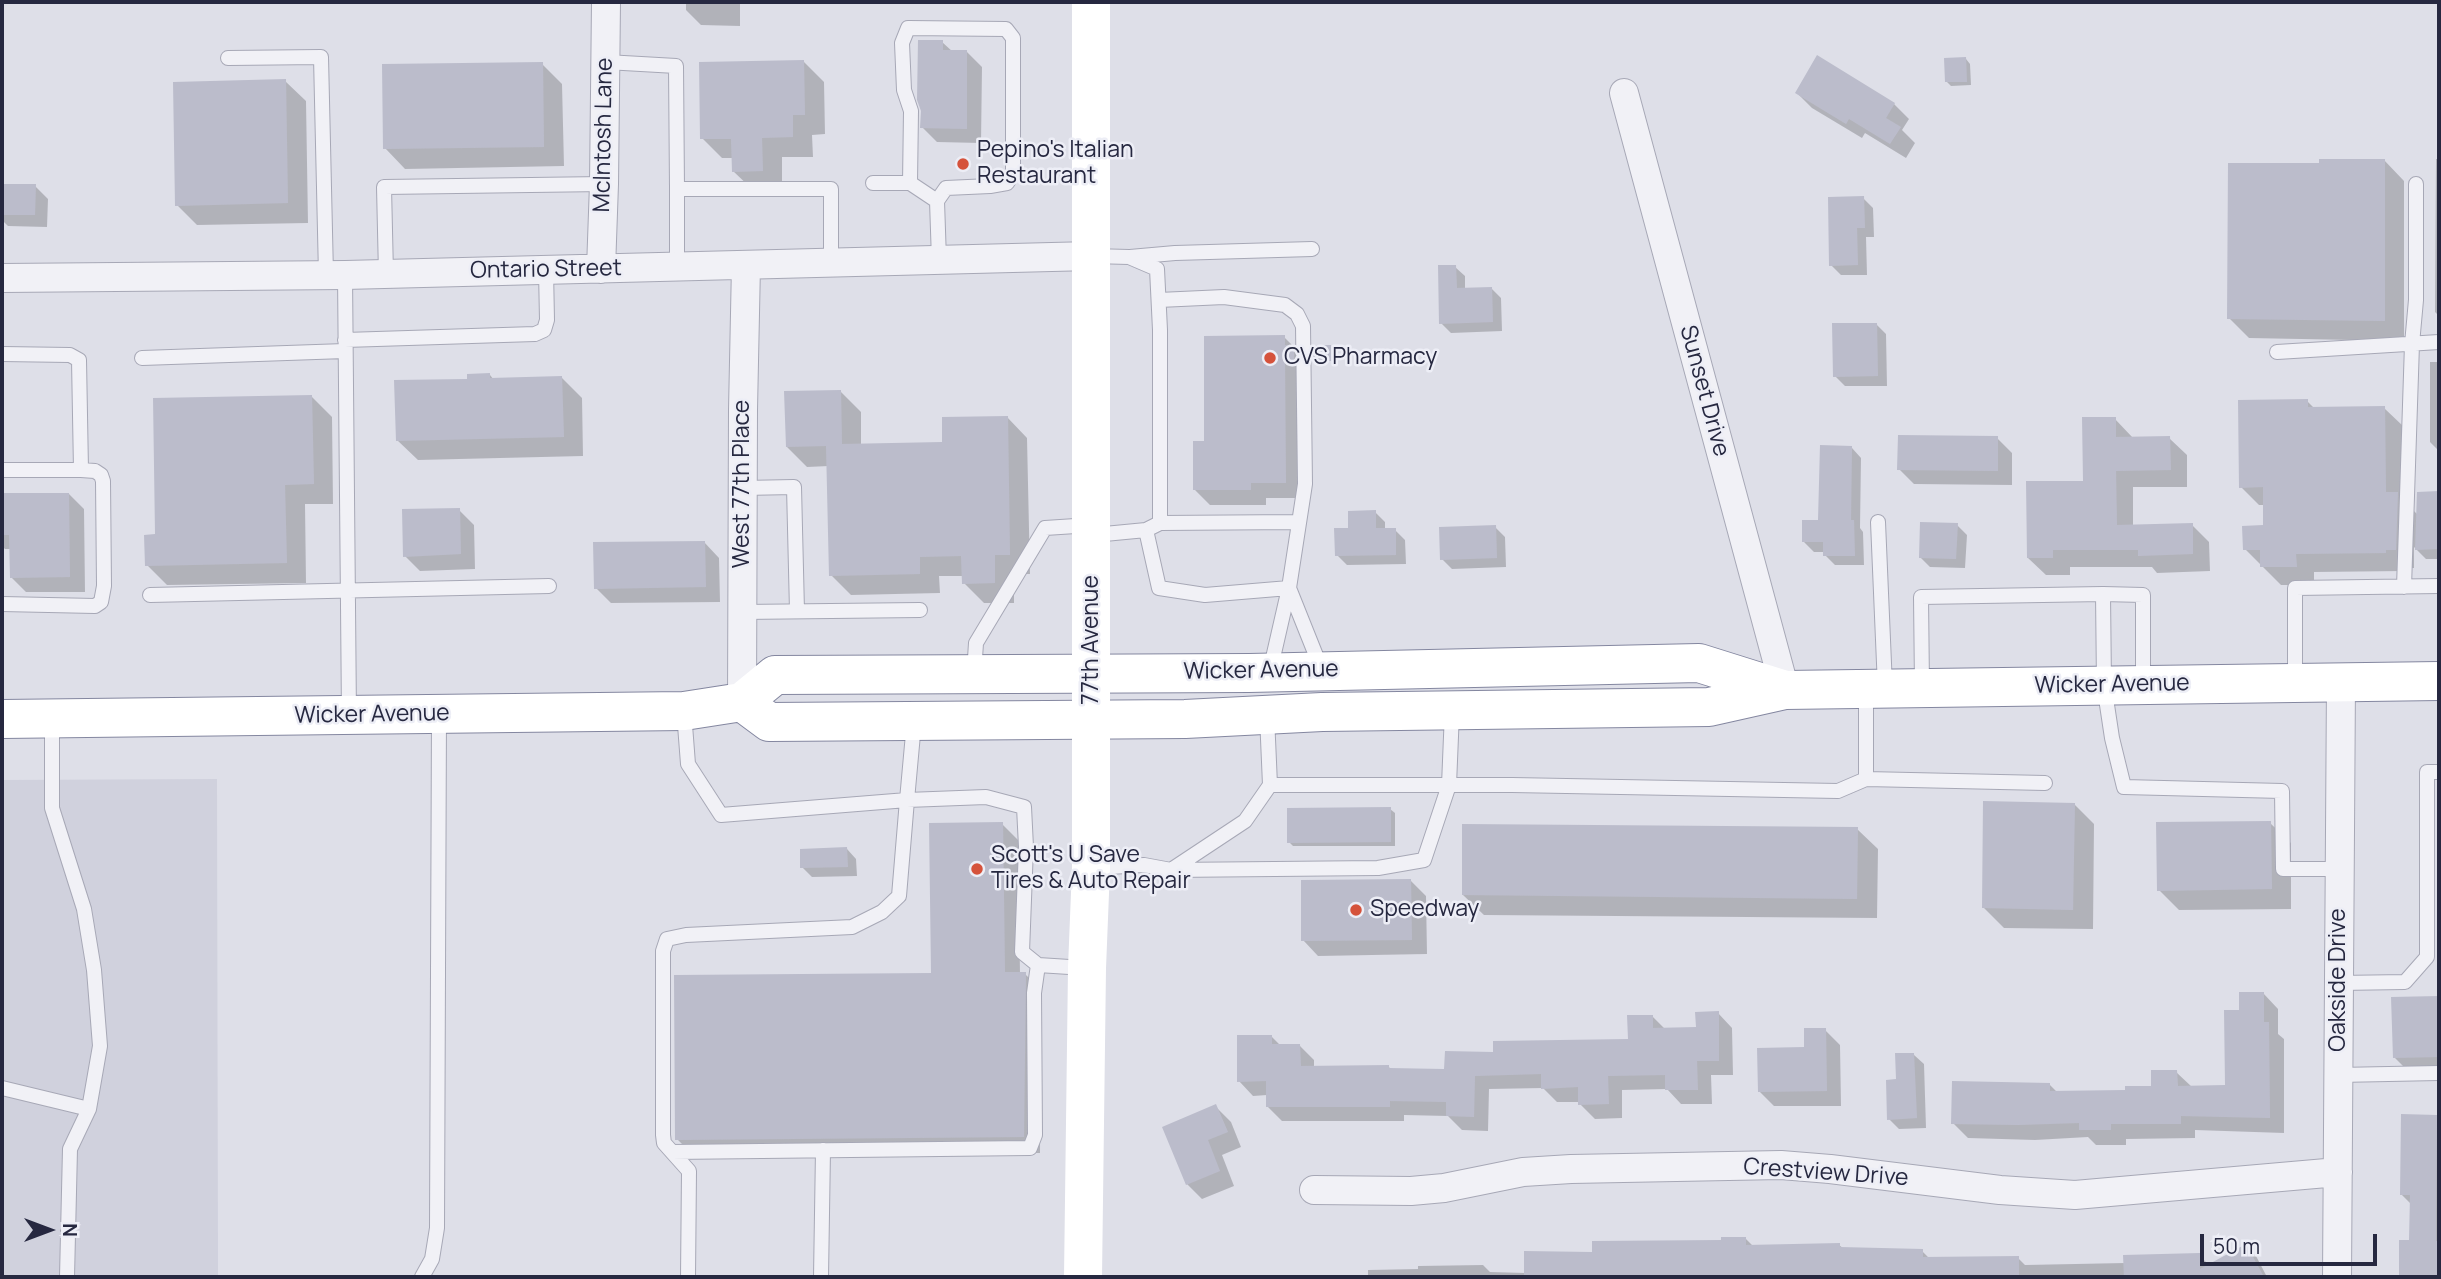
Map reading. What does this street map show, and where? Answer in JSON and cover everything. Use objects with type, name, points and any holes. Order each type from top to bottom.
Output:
[{"type":"main road","name":"77th Avenue","points":[[1083,1277],[1091,868],[1091,2]]},
{"type":"main road","name":"Wicker Avenue","points":[[2,719],[684,711],[742,702],[775,675],[1269,672],[1699,663],[1785,690]]},
{"type":"main road","name":"Wicker Avenue","points":[[742,702],[769,722],[1185,719],[1322,712],[1709,707],[1785,690],[2439,681]]},
{"type":"street","name":"Mclntosh Lane","points":[[601,269],[606,2]]},
{"type":"street","name":"Sunset Drive","points":[[1624,93],[1785,690]]},
{"type":"street","name":"Ontario Street","points":[[2,278],[336,275],[1091,257]]},
{"type":"street","name":"West 77th Place","points":[[742,702],[746,265]]},
{"type":"street","name":"Oakside Drive","points":[[2337,1277],[2341,682]]},
{"type":"street","name":"Crestview Drive","points":[[1314,1190],[1411,1191],[1444,1188],[1523,1172],[1571,1169],[1781,1165],[2000,1191],[2076,1195],[2337,1172]]},
{"type":"lane","points":[[910,183],[911,111],[904,90],[902,43],[908,28],[1006,29],[1013,38],[1013,174],[1007,183],[946,188],[937,201],[939,260]]},
{"type":"lane","points":[[228,58],[321,57],[336,275],[345,345],[349,715]]},
{"type":"lane","points":[[606,62],[676,66],[677,267]]},
{"type":"lane","points":[[873,183],[910,183],[937,201]]},
{"type":"lane","points":[[386,274],[384,187],[604,184]]},
{"type":"lane","points":[[2404,587],[2412,344],[2416,300],[2416,184]]},
{"type":"lane","points":[[677,189],[831,189],[831,263]]},
{"type":"lane","points":[[1091,257],[1312,249]]},
{"type":"lane","points":[[1129,257],[1157,269],[1159,300],[1153,526],[1159,588],[1205,595],[1289,588]]},
{"type":"lane","points":[[142,358],[535,334],[544,330],[547,320],[546,270]]},
{"type":"lane","points":[[1159,300],[1224,297],[1285,305],[1297,313],[1303,326],[1305,484],[1289,588],[1269,672]]},
{"type":"lane","points":[[2277,352],[2439,342]]},
{"type":"lane","points":[[2,354],[70,355],[79,360],[81,470]]},
{"type":"lane","points":[[2,470],[81,470],[95,471],[102,475],[104,586],[102,602],[95,606],[2,604]]},
{"type":"lane","points":[[743,488],[794,487],[797,611]]},
{"type":"lane","points":[[974,675],[976,643],[1045,528],[1092,531],[1153,526],[1298,522]]},
{"type":"lane","points":[[1866,779],[1875,688],[1878,522]]},
{"type":"lane","points":[[150,595],[549,586]]},
{"type":"lane","points":[[2295,682],[2295,588],[2439,586]]},
{"type":"lane","points":[[1289,588],[1321,670]]},
{"type":"lane","points":[[2103,594],[2104,685],[2112,737],[2124,787],[2282,791],[2283,869],[2339,869]]},
{"type":"lane","points":[[1922,688],[1921,597],[2143,594],[2143,684]]},
{"type":"lane","points":[[742,612],[920,610]]},
{"type":"lane","points":[[1091,868],[1144,864],[1171,870],[1378,868],[1424,860],[1449,785],[1452,710]]},
{"type":"lane","points":[[684,711],[688,764],[721,815],[906,800],[986,797],[1024,807],[1026,846],[1022,952],[1038,965],[1087,968]]},
{"type":"lane","points":[[422,1277],[432,1259],[437,1228],[439,714]]},
{"type":"lane","points":[[1171,870],[1245,821],[1270,785],[1266,715]]},
{"type":"lane","points":[[52,718],[52,808],[84,909],[94,970],[100,1046],[89,1109],[70,1149],[67,1277]]},
{"type":"lane","points":[[688,1277],[689,1171],[664,1143],[663,1135],[663,951],[667,939],[686,935],[852,927],[882,912],[900,896],[914,720]]},
{"type":"lane","points":[[2339,983],[2406,982],[2427,957],[2427,772],[2439,772]]},
{"type":"lane","points":[[1270,785],[1838,791],[1866,779],[2045,783]]},
{"type":"lane","points":[[672,1152],[1030,1148],[1035,1135],[1034,993],[1038,965]]},
{"type":"lane","points":[[2338,1075],[2439,1073]]},
{"type":"lane","points":[[2,1088],[89,1109]]},
{"type":"lane","points":[[821,1277],[823,1150]]},
{"type":"shaded area","points":[[217,779],[218,1277],[2,1277],[2,780]]},
{"type":"building","points":[[918,40],[943,40],[943,50],[967,50],[967,129],[920,128],[921,111],[917,100]]},
{"type":"building","points":[[1817,55],[1895,103],[1886,118],[1901,127],[1890,144],[1849,119],[1846,124],[1795,93]]},
{"type":"building","points":[[1966,57],[1967,82],[1945,82],[1944,58]]},
{"type":"building","points":[[804,60],[805,115],[793,115],[793,137],[762,138],[763,171],[732,172],[731,139],[700,139],[699,62]]},
{"type":"building","points":[[543,62],[544,147],[383,149],[382,64]]},
{"type":"building","points":[[286,79],[288,203],[175,206],[173,82]]},
{"type":"building","points":[[2319,159],[2385,159],[2385,321],[2227,319],[2228,163],[2319,163]]},
{"type":"building","points":[[2,184],[36,184],[35,215],[2,215]]},
{"type":"building","points":[[1864,196],[1865,228],[1857,228],[1858,265],[1829,266],[1828,197]]},
{"type":"building","points":[[1438,265],[1456,265],[1457,288],[1492,287],[1493,322],[1439,324]]},
{"type":"building","points":[[1832,323],[1877,323],[1878,376],[1833,377]]},
{"type":"building","name":"CVS Pharmacy","points":[[1285,335],[1285,345],[1294,345],[1294,362],[1285,362],[1286,483],[1251,483],[1251,490],[1193,490],[1193,441],[1204,441],[1204,336]]},
{"type":"building","points":[[1313,345],[1331,345],[1331,361],[1313,362]]},
{"type":"building","points":[[490,373],[490,378],[562,376],[564,437],[396,441],[394,380],[467,379],[467,374]]},
{"type":"building","points":[[841,390],[842,444],[942,442],[942,417],[1008,416],[1010,555],[995,555],[995,583],[962,584],[961,556],[920,557],[920,574],[829,576],[826,446],[786,447],[784,391]]},
{"type":"building","points":[[312,395],[314,484],[285,485],[287,563],[145,566],[144,535],[155,534],[153,398]]},
{"type":"building","points":[[2308,399],[2308,407],[2385,406],[2386,492],[2398,492],[2396,550],[2386,550],[2386,553],[2296,554],[2297,567],[2260,567],[2260,550],[2243,550],[2242,526],[2263,525],[2263,487],[2239,488],[2238,400]]},
{"type":"building","points":[[2082,417],[2116,417],[2116,437],[2170,436],[2171,470],[2116,471],[2117,525],[2193,523],[2193,554],[2138,556],[2138,550],[2053,550],[2053,558],[2027,558],[2026,481],[2083,481]]},
{"type":"building","points":[[1898,435],[1998,436],[1998,471],[1897,470]]},
{"type":"building","points":[[1820,445],[1852,446],[1851,520],[1854,520],[1855,556],[1823,556],[1823,542],[1802,542],[1802,520],[1818,520]]},
{"type":"building","points":[[2439,491],[2439,549],[2415,550],[2417,492]]},
{"type":"building","points":[[2,493],[69,493],[70,577],[10,578],[9,535],[2,535]]},
{"type":"building","points":[[460,508],[461,554],[403,557],[402,509]]},
{"type":"building","points":[[1376,510],[1376,528],[1396,528],[1396,555],[1335,556],[1334,528],[1348,528],[1348,511]]},
{"type":"building","points":[[1920,522],[1958,523],[1956,559],[1919,558]]},
{"type":"building","points":[[1496,525],[1497,558],[1440,560],[1439,527]]},
{"type":"building","points":[[705,541],[706,587],[594,589],[593,542]]},
{"type":"building","points":[[1983,801],[2075,803],[2073,910],[1982,908]]},
{"type":"building","name":"Speedway","points":[[1391,807],[1391,842],[1287,843],[1287,808]]},
{"type":"building","points":[[2271,821],[2272,889],[2157,891],[2156,822]]},
{"type":"building","points":[[1003,822],[1005,972],[1026,972],[1024,1137],[675,1140],[674,975],[931,973],[929,823]]},
{"type":"building","points":[[1462,824],[1858,827],[1857,899],[1462,895]]},
{"type":"building","points":[[847,847],[848,867],[800,868],[800,849]]},
{"type":"building","name":"Speedway","points":[[1411,879],[1412,940],[1301,941],[1301,880]]},
{"type":"building","points":[[2239,992],[2264,992],[2264,1022],[2269,1022],[2270,1118],[2181,1116],[2181,1124],[2111,1124],[2111,1130],[2079,1130],[2079,1123],[1951,1124],[1952,1081],[2050,1083],[2050,1091],[2125,1090],[2125,1086],[2151,1086],[2151,1070],[2177,1070],[2178,1086],[2225,1085],[2224,1010],[2239,1010]]},
{"type":"building","points":[[2439,996],[2439,1057],[2393,1058],[2391,997]]},
{"type":"building","points":[[1719,1011],[1719,1061],[1697,1061],[1698,1090],[1665,1090],[1665,1075],[1608,1076],[1609,1104],[1578,1105],[1578,1087],[1541,1089],[1541,1074],[1475,1076],[1474,1117],[1446,1116],[1446,1102],[1390,1101],[1390,1107],[1266,1107],[1266,1081],[1237,1082],[1237,1035],[1272,1035],[1272,1044],[1300,1044],[1301,1066],[1389,1065],[1389,1068],[1444,1069],[1445,1051],[1493,1052],[1493,1041],[1628,1039],[1627,1015],[1653,1015],[1653,1028],[1696,1027],[1695,1012]]},
{"type":"building","points":[[1804,1028],[1826,1028],[1827,1091],[1758,1092],[1757,1048],[1804,1047]]},
{"type":"building","points":[[1895,1053],[1914,1053],[1917,1118],[1887,1120],[1886,1080],[1896,1079]]},
{"type":"building","points":[[1216,1104],[1228,1132],[1208,1140],[1220,1171],[1186,1185],[1162,1127]]},
{"type":"building","points":[[2401,1114],[2437,1115],[2438,1277],[2399,1277],[2399,1240],[2409,1240],[2410,1195],[2400,1195]]},
{"type":"building","points":[[1721,1237],[1746,1237],[1746,1245],[1840,1243],[1840,1247],[1923,1249],[1923,1257],[2019,1256],[2019,1277],[1524,1277],[1524,1251],[1592,1252],[1592,1241],[1721,1240]]},
{"type":"building","points":[[2246,1244],[2264,1277],[2124,1277],[2123,1255],[2200,1253],[2200,1269]]},
{"type":"place","name":"Pepino's Italian Restaurant","points":[[963,164]]},
{"type":"place","name":"CVS Pharmacy","points":[[1270,358]]},
{"type":"place","name":"Scott's U Save Tires & Auto Repair","points":[[977,869]]},
{"type":"place","name":"Speedway","points":[[1356,910]]}]
